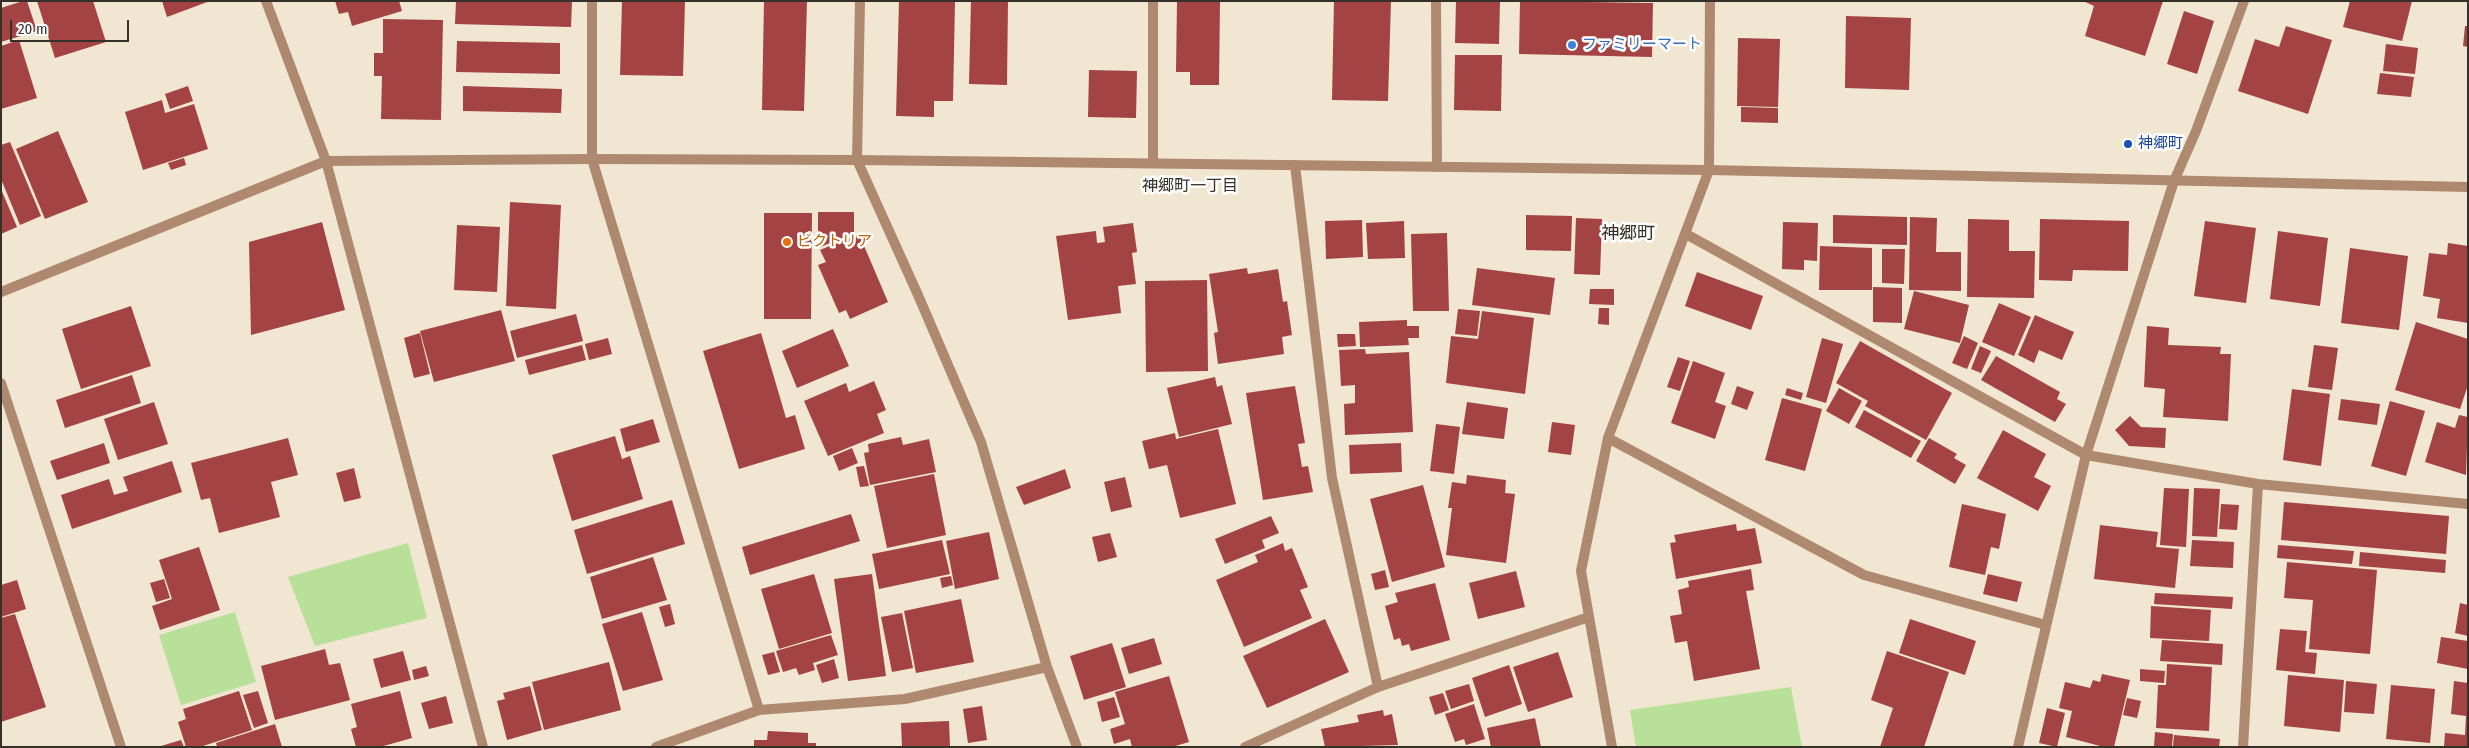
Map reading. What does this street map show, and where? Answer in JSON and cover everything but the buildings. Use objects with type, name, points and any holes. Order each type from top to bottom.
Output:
[{"type":"street","points":[[266,1],[326,161],[483,747]]},
{"type":"street","points":[[592,1],[592,159],[759,710]]},
{"type":"street","points":[[860,1],[857,160],[981,442],[1047,667],[1077,747]]},
{"type":"street","points":[[1153,1],[1153,163]]},
{"type":"street","points":[[1436,1],[1437,167]]},
{"type":"street","points":[[1612,747],[1581,571],[1608,438],[1709,170],[1710,1]]},
{"type":"street","points":[[2018,747],[2086,455],[2174,181],[2196,131],[2244,1]]},
{"type":"street","points":[[1,292],[326,161],[592,159],[1153,163],[1709,170],[2468,187]]},
{"type":"street","points":[[1295,165],[1332,478],[1378,688]]},
{"type":"street","points":[[1686,234],[2086,455],[2258,484],[2468,504]]},
{"type":"street","points":[[1,383],[121,747]]},
{"type":"street","points":[[1608,438],[1864,575],[2046,624]]},
{"type":"street","points":[[2242,747],[2258,484]]},
{"type":"street","points":[[1245,747],[1378,688],[1589,617]]},
{"type":"street","points":[[656,747],[759,710],[905,698],[1047,667]]},
{"type":"green space","points":[[408,543],[427,618],[315,646],[288,577]]},
{"type":"green space","points":[[235,612],[256,682],[181,705],[159,635]]},
{"type":"green space","points":[[1791,687],[1802,747],[1636,747],[1630,710]]},
{"type":"place","name":"ファミリーマート","points":[[1572,45]]},
{"type":"place","name":"神郷町","points":[[2128,144]]},
{"type":"place","name":"ビクトリア","points":[[787,242]]},
{"type":"district","name":"神郷町一丁目","points":[[1190,187]]},
{"type":"district","name":"神郷町","points":[[1628,234]]}]
